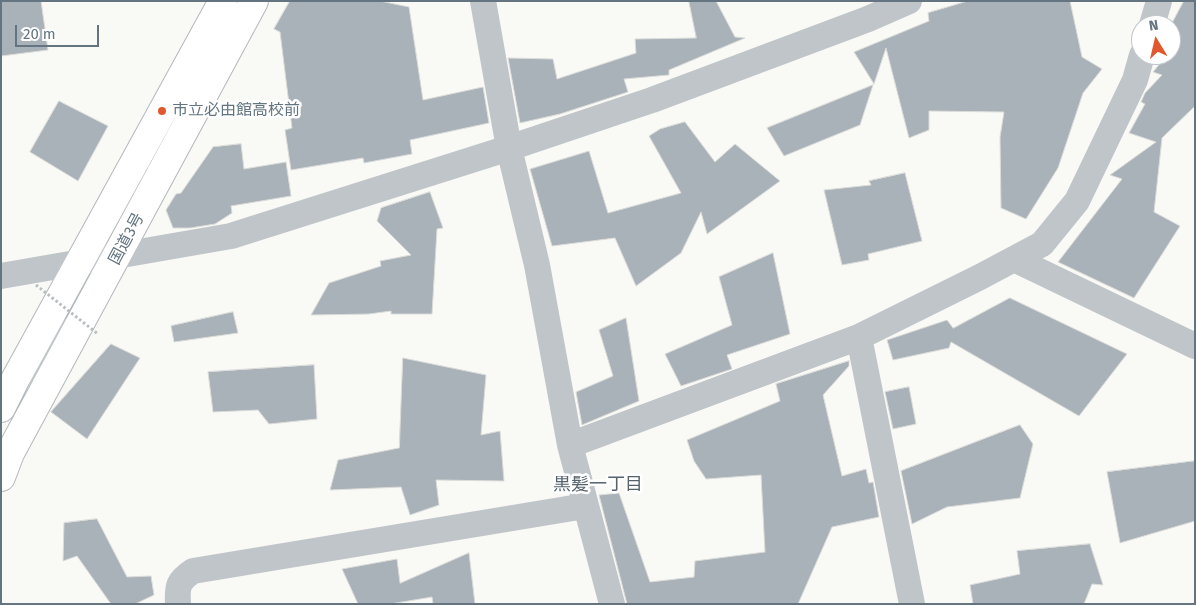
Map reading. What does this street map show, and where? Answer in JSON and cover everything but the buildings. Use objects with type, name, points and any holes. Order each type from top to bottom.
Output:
[{"type":"highway","name":"国道3号","points":[[1,408],[9,380],[80,262],[223,1]]},
{"type":"highway","name":"国道3号","points":[[1,477],[10,453],[89,329],[119,254],[254,1]]},
{"type":"street","points":[[483,1],[509,148],[537,265],[570,445],[612,604]]},
{"type":"street","points":[[1,276],[230,236],[509,148],[652,100],[868,19],[909,1]]},
{"type":"street","points":[[1155,15],[1159,1]]},
{"type":"street","points":[[570,445],[859,337],[1042,244],[1077,201],[1135,80],[1139,65]]},
{"type":"street","points":[[1014,259],[1195,346]]},
{"type":"street","points":[[9,380],[89,329]]},
{"type":"street","points":[[859,337],[912,604]]},
{"type":"street","points":[[178,604],[177,587],[183,578],[193,570],[585,506]]},
{"type":"path","points":[[36,285],[89,329]]},
{"type":"place","name":"市立必由館高校前","points":[[162,111]]},
{"type":"district","name":"黒髪一丁目","points":[[598,485]]}]
